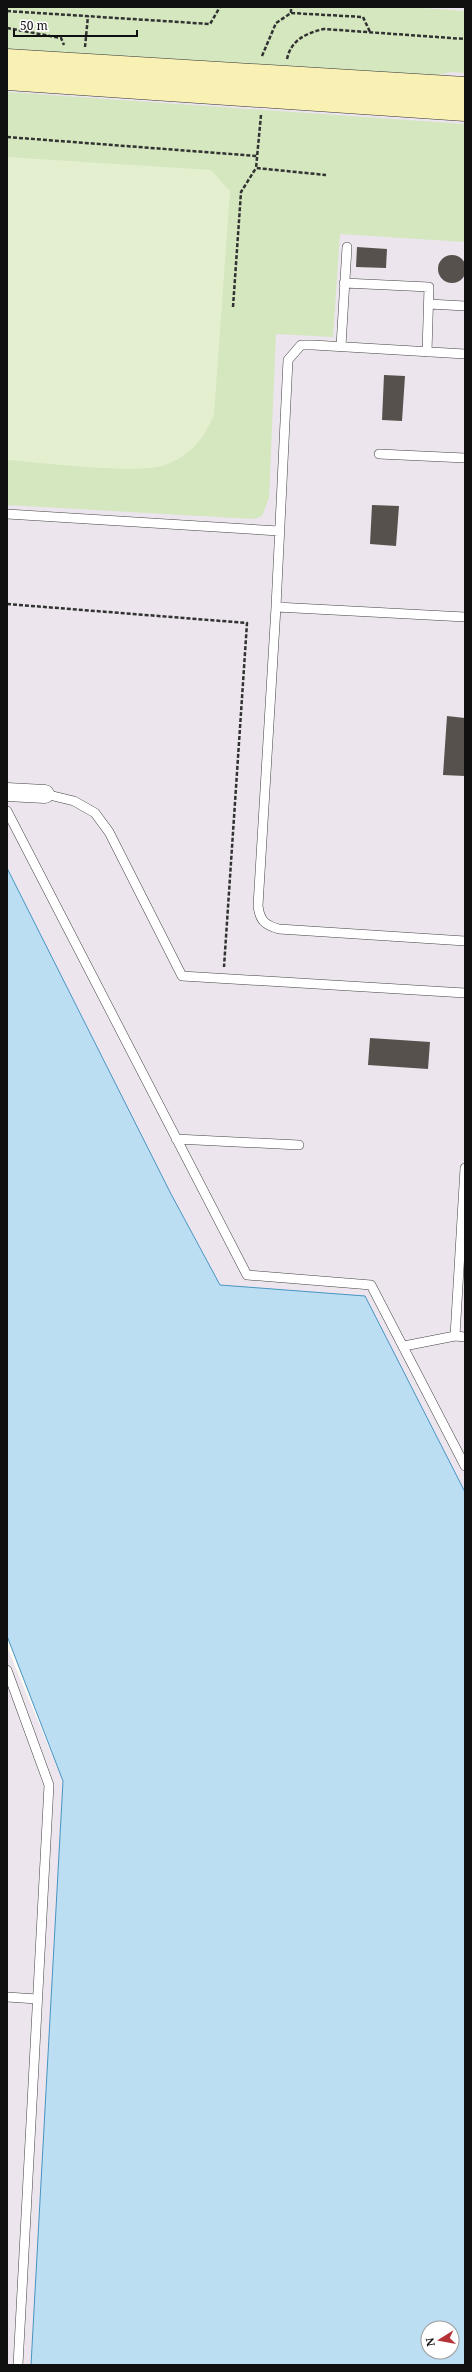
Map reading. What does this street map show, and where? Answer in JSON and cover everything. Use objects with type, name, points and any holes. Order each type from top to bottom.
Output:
[{"type":"street","points":[[7,60],[465,88]]},
{"type":"street","points":[[7,79],[465,110]]},
{"type":"street","points":[[7,792],[45,794]]},
{"type":"lane","points":[[341,346],[347,247]]},
{"type":"lane","points":[[344,283],[429,287],[427,352]]},
{"type":"lane","points":[[428,304],[465,306]]},
{"type":"lane","points":[[465,354],[301,345],[288,360],[276,607],[258,877],[258,906],[260,918],[268,926],[279,929],[465,941]]},
{"type":"lane","points":[[379,454],[465,458]]},
{"type":"lane","points":[[7,514],[279,531]]},
{"type":"lane","points":[[276,607],[465,617]]},
{"type":"lane","points":[[45,794],[74,801],[96,813],[109,832],[182,976],[465,993]]},
{"type":"lane","points":[[7,811],[247,1275],[371,1285],[465,1466]]},
{"type":"lane","points":[[176,1139],[299,1145]]},
{"type":"lane","points":[[455,1336],[465,1168]]},
{"type":"lane","points":[[404,1346],[455,1336],[465,1337]]},
{"type":"lane","points":[[7,1670],[49,1785],[18,2365]]},
{"type":"lane","points":[[7,1997],[37,1999]]},
{"type":"path","points":[[7,10],[210,24],[220,7]]},
{"type":"path","points":[[291,7],[291,13]]},
{"type":"path","points":[[261,58],[276,23],[291,13],[363,17],[371,32]]},
{"type":"path","points":[[84,52],[88,16]]},
{"type":"path","points":[[7,28],[61,38],[66,50]]},
{"type":"path","points":[[286,66],[289,50],[295,42],[306,34],[335,29],[465,39]]},
{"type":"path","points":[[233,307],[241,192],[256,168],[262,109]]},
{"type":"path","points":[[7,137],[257,156]]},
{"type":"path","points":[[256,168],[326,175]]},
{"type":"path","points":[[7,604],[247,623],[224,978]]},
{"type":"shaded area","points":[[7,7],[465,7],[465,1492],[365,1296],[220,1285],[171,1194],[7,868]]},
{"type":"shaded area","points":[[7,1647],[63,1781],[31,2365],[7,2365]]},
{"type":"green space","points":[[7,7],[409,7],[465,11],[465,73],[451,72],[424,79],[7,51]]},
{"type":"green space","points":[[7,92],[465,124],[465,242],[340,234],[333,337],[276,334],[269,498],[262,516],[253,519],[7,505]]},
{"type":"green space","points":[[7,157],[211,170],[230,191],[214,415],[201,438],[191,450],[177,460],[155,467],[114,469],[7,460]]},
{"type":"water","points":[[7,868],[171,1194],[220,1285],[365,1296],[465,1492],[465,2365],[31,2365],[63,1781],[7,1636]]},
{"type":"building","points":[[357,247],[387,249],[386,268],[356,267]]},
{"type":"building","points":[[452,255],[462,259],[466,269],[462,279],[452,283],[442,279],[438,269],[442,259]]},
{"type":"building","points":[[384,375],[405,376],[402,421],[382,420]]},
{"type":"building","points":[[372,505],[399,506],[396,546],[370,544]]},
{"type":"building","points":[[447,716],[465,718],[465,776],[443,775]]},
{"type":"building","points":[[370,1038],[430,1042],[428,1069],[368,1065]]}]
